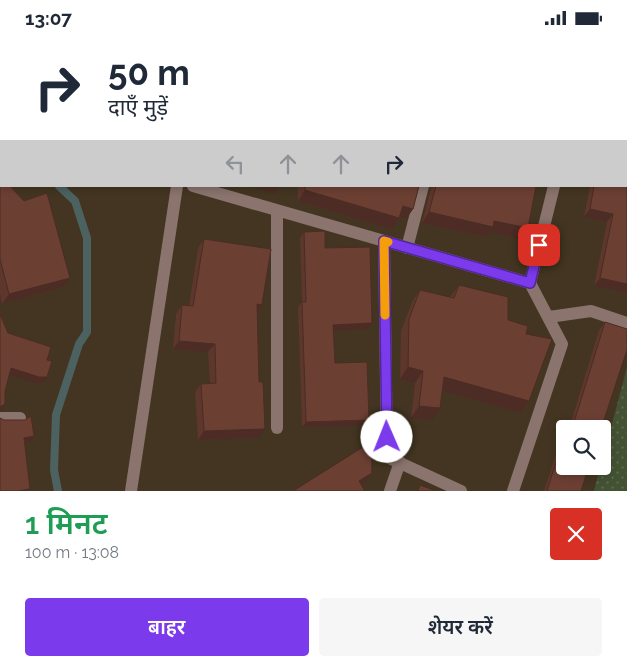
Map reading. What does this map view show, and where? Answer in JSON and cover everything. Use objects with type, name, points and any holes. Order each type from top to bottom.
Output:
[{"type":"street","points":[[131,491],[177,187]]},
{"type":"street","points":[[407,247],[423,187]]},
{"type":"street","points":[[513,491],[562,344],[530,283],[554,187]]},
{"type":"street","points":[[211,189],[277,211],[530,283]]},
{"type":"street","points":[[277,211],[277,428]]},
{"type":"street","points":[[384,241],[387,457],[400,461],[461,491]]},
{"type":"street","points":[[549,317],[591,311],[627,323]]},
{"type":"street","points":[[0,418],[20,417]]},
{"type":"street","points":[[390,491],[400,461]]},
{"type":"green space","points":[[627,367],[627,491],[594,491],[598,475],[611,475],[611,428]]},
{"type":"building","points":[[0,187],[11,187],[24,201],[47,193],[70,278],[9,294],[0,259]]},
{"type":"building","points":[[305,187],[419,187],[413,209],[403,206],[399,218],[305,190]]},
{"type":"building","points":[[436,187],[536,187],[528,228],[494,221],[493,227],[429,212]]},
{"type":"building","points":[[594,187],[627,187],[627,284],[600,278],[613,214],[590,209]]},
{"type":"building","points":[[325,231],[325,248],[370,247],[372,323],[333,325],[335,363],[367,362],[369,420],[306,422],[302,302],[306,302],[304,232]]},
{"type":"building","points":[[204,239],[271,249],[262,305],[257,304],[259,382],[263,382],[265,429],[204,431],[201,384],[216,383],[215,344],[179,341],[182,305],[193,306]]},
{"type":"building","points":[[459,285],[508,297],[508,320],[528,326],[526,334],[552,339],[529,401],[444,377],[440,408],[419,406],[423,371],[408,367],[409,319],[420,290],[454,298]]},
{"type":"building","points":[[0,314],[8,333],[51,347],[47,360],[52,361],[47,377],[39,377],[11,368],[5,391],[5,404],[0,407]]},
{"type":"building","points":[[605,322],[627,329],[627,350],[604,420],[575,420]]},
{"type":"building","points":[[31,416],[34,436],[24,438],[30,489],[0,491],[0,418],[4,420],[25,420]]},
{"type":"building","points":[[371,442],[372,473],[359,481],[365,491],[293,491]]},
{"type":"building","points":[[556,462],[556,475],[586,475],[581,491],[547,491]]},
{"type":"building","points":[[420,485],[436,491],[418,491]]},
{"type":"waterway","points":[[58,491],[54,470],[56,415],[79,344],[87,332],[87,238],[75,201],[60,187]]},
{"type":"slow traffic","points":[[385,315],[384,241],[388,242]]},
{"type":"route","points":[[387,437],[384,241],[530,283],[539,245]]}]
